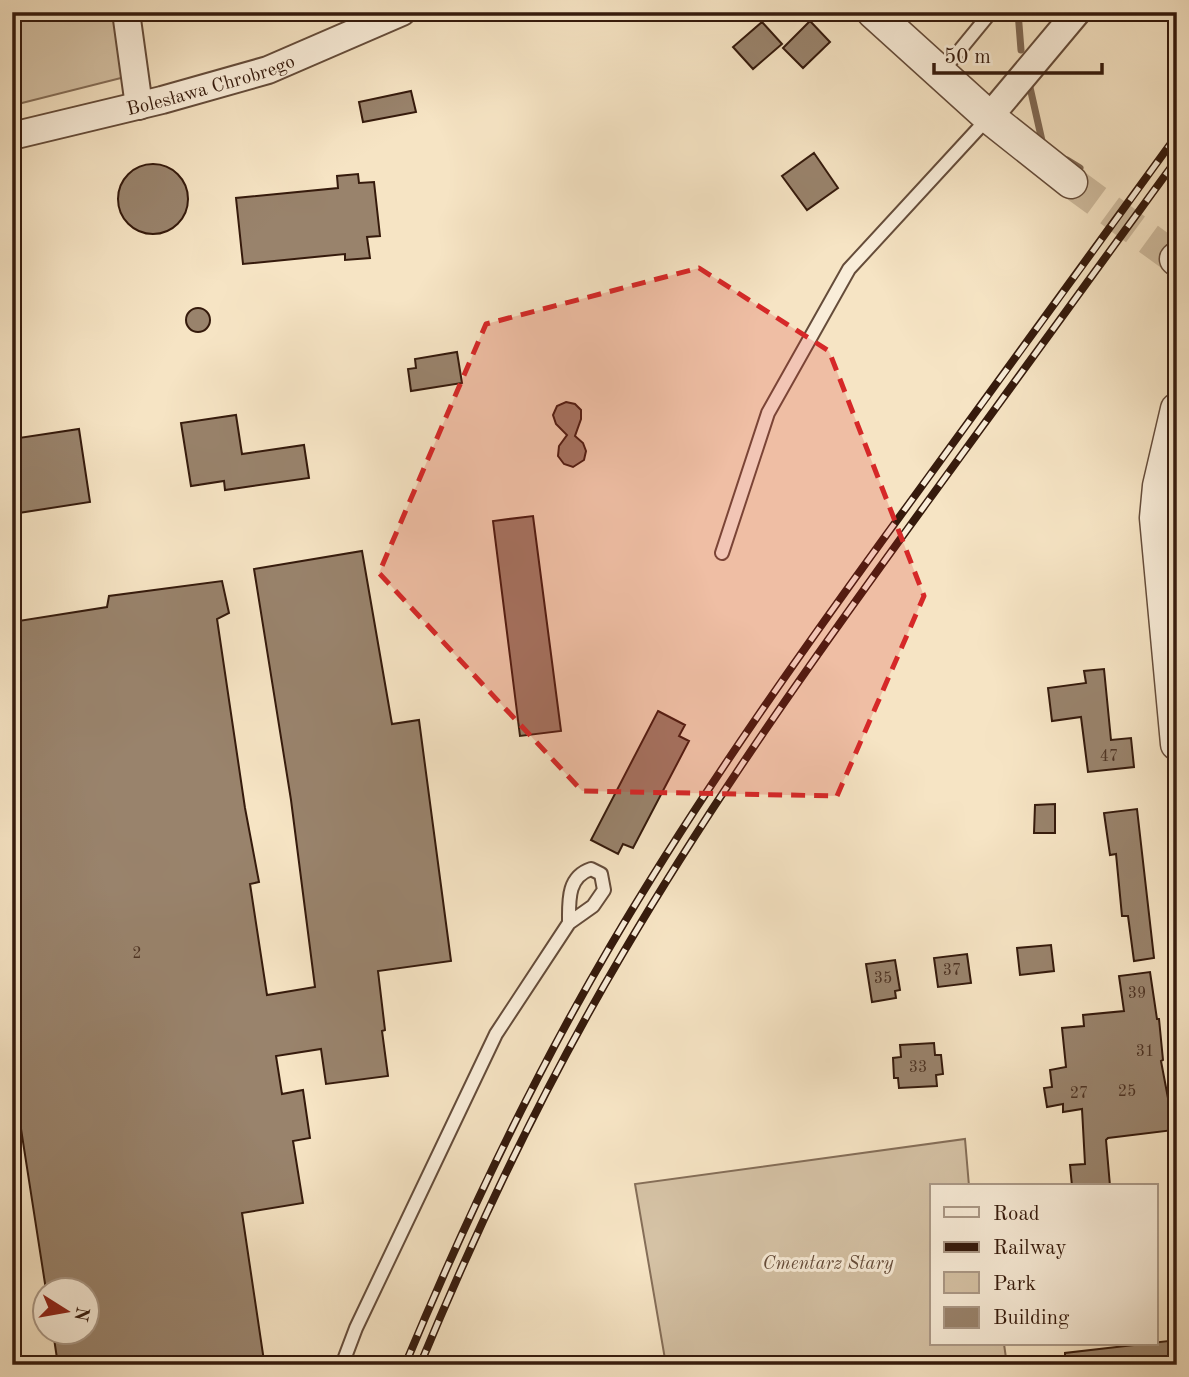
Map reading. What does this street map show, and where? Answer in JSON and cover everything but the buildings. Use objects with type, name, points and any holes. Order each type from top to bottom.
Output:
[{"type":"street","points":[[126,12],[139,106]]},
{"type":"street","name":"Bolesława Chrobrego","points":[[12,136],[139,106],[268,70],[402,12]]},
{"type":"street","points":[[873,12],[989,117],[1071,182]]},
{"type":"street","points":[[989,117],[1077,12]]},
{"type":"street","points":[[1177,409],[1161,476],[1156,518],[1177,744]]},
{"type":"lane","points":[[941,73],[991,12]]},
{"type":"lane","points":[[722,552],[768,413],[849,269],[989,117]]},
{"type":"lane","points":[[342,1365],[356,1328],[496,1034],[569,923]]},
{"type":"highlighted area","points":[[699,268],[829,351],[924,596],[837,796],[582,791],[379,573],[486,324]]},
{"type":"green space","points":[[12,12],[115,12],[125,77],[18,104],[12,54]]},
{"type":"green space","name":"Cmentarz Stary","points":[[965,1139],[969,1184],[930,1184],[930,1346],[1004,1346],[1007,1365],[666,1365],[635,1184]]},
{"type":"waterway","points":[[1018,12],[1021,50]]},
{"type":"waterway","points":[[1029,83],[1045,146]]},
{"type":"waterway","points":[[1067,160],[1080,168]]},
{"type":"tunnel","points":[[1071,182],[1176,259]]},
{"type":"railway","points":[[405,1365],[451,1257],[527,1099],[611,945],[683,828],[799,657],[1177,135]]},
{"type":"railway","points":[[420,1365],[466,1259],[540,1104],[594,1003],[694,837],[888,556],[1177,159]]}]
